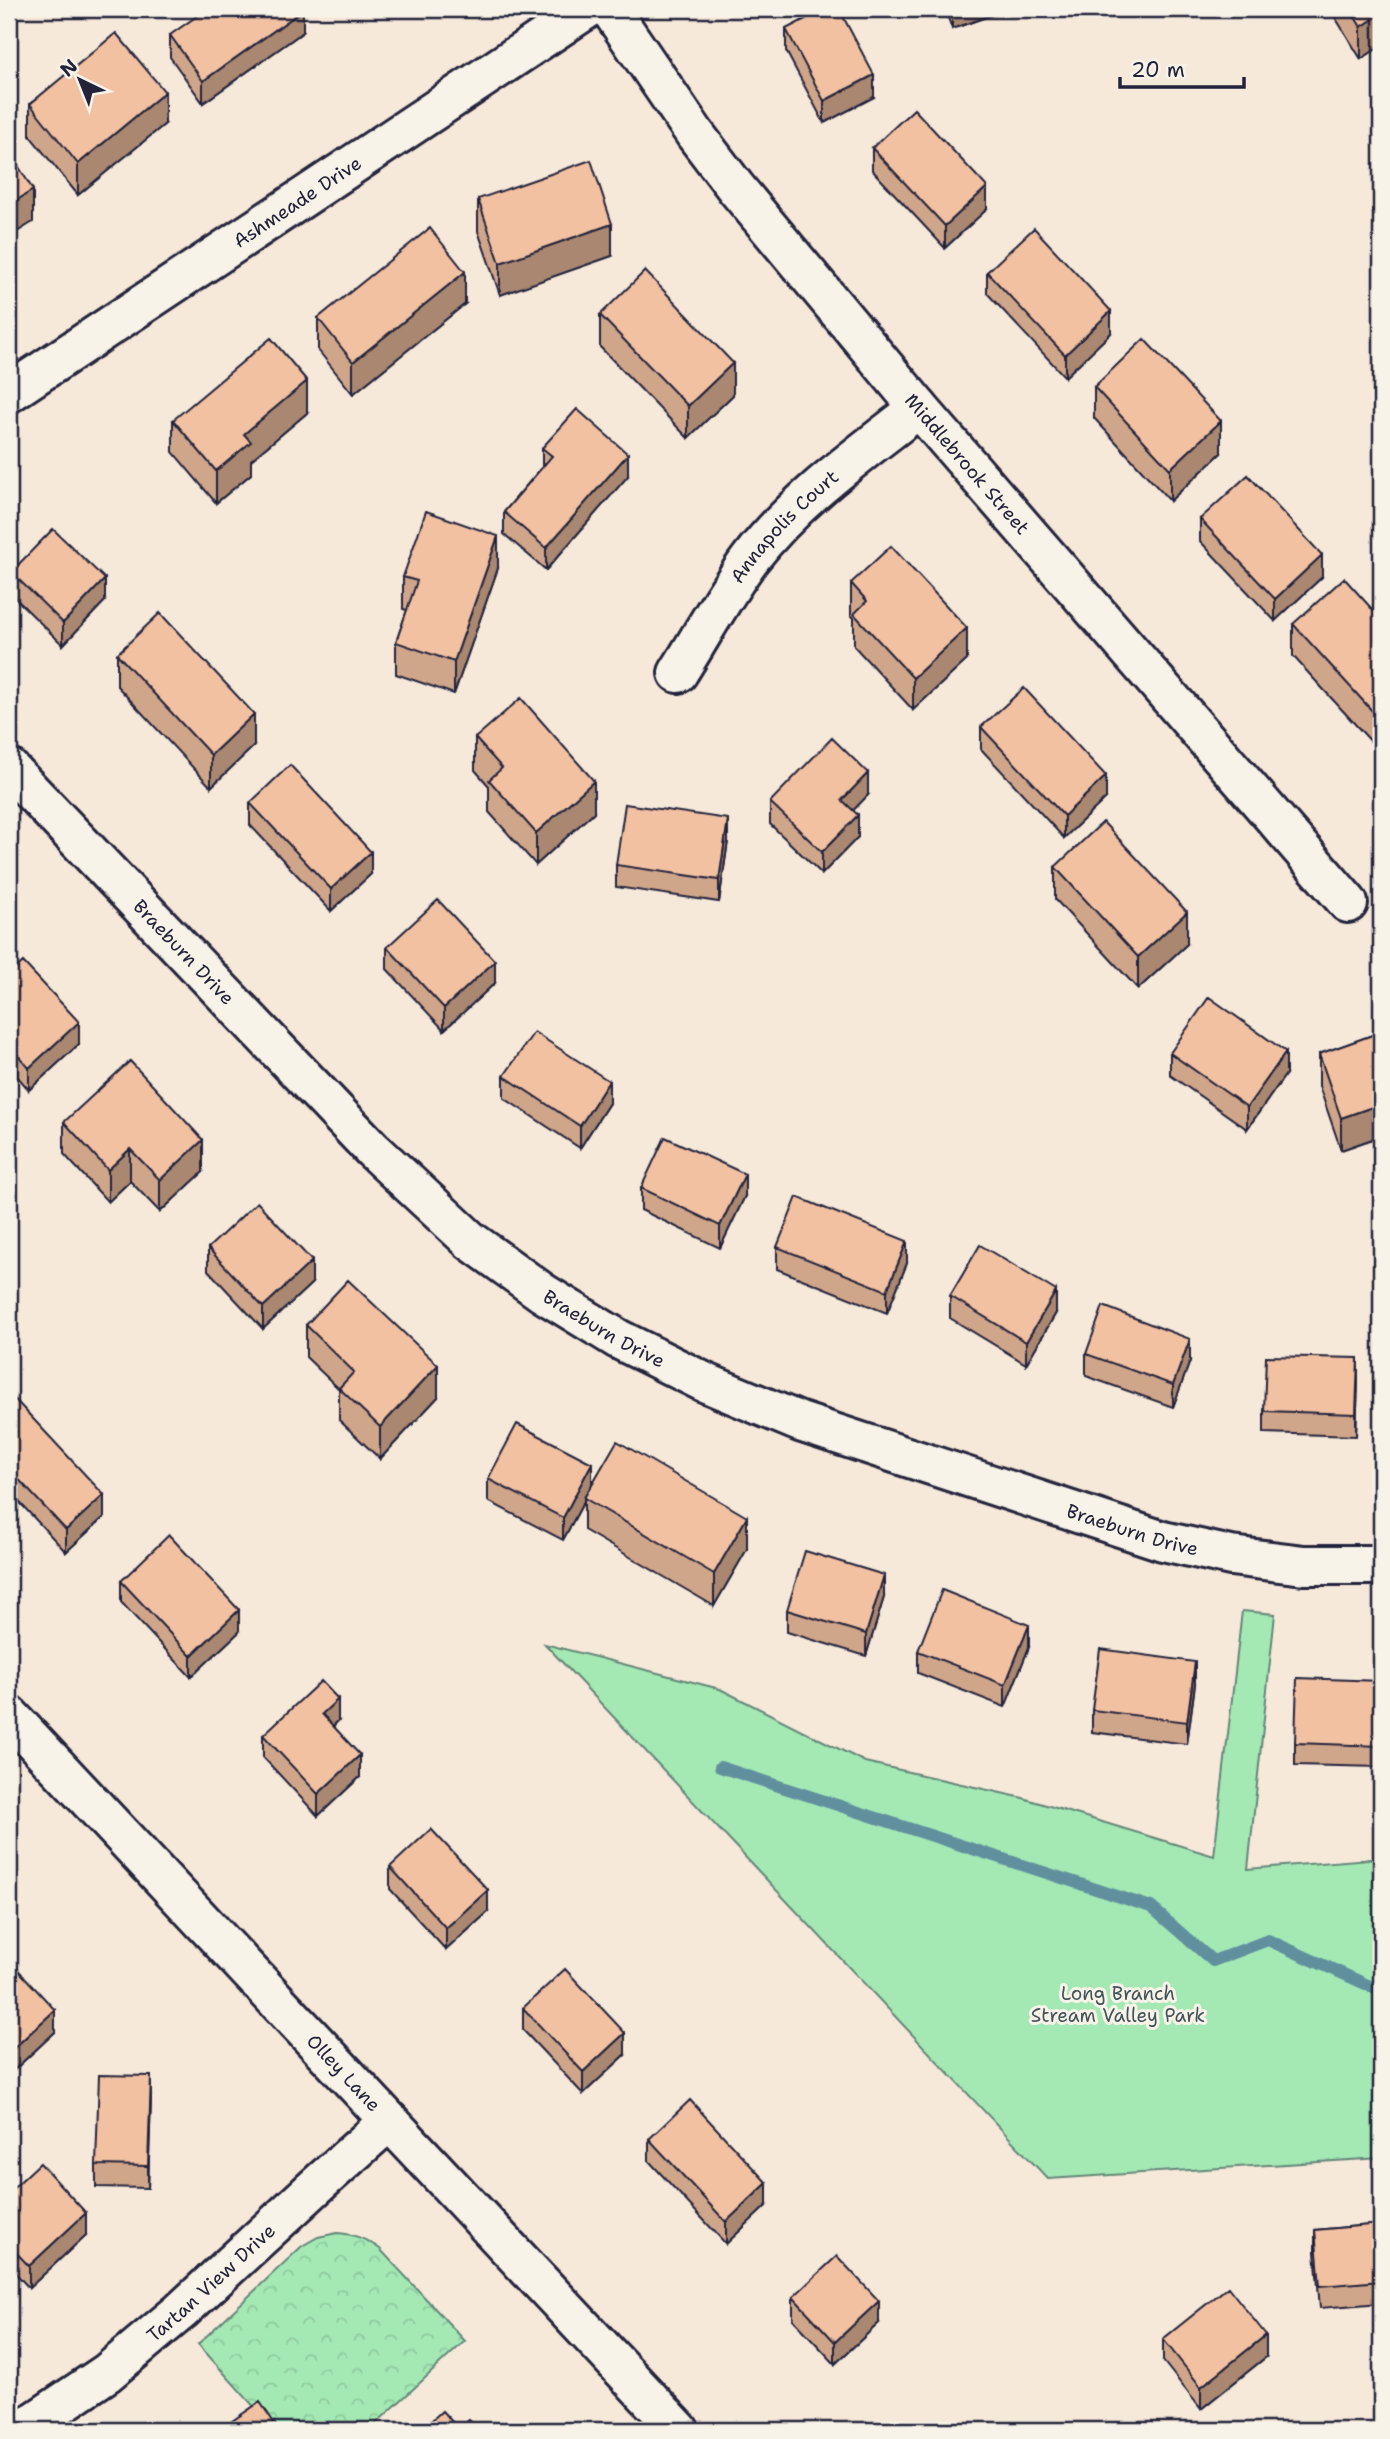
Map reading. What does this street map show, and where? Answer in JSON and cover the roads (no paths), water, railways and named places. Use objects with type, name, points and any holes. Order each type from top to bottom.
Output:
[{"type":"street","name":"Ashmeade Drive","points":[[9,393],[586,9]]},
{"type":"street","name":"Middlebrook Street","points":[[610,9],[695,134],[728,177],[919,408],[1348,903]]},
{"type":"street","name":"Annapolis Court","points":[[678,673],[751,558],[797,507],[846,464],[919,408]]},
{"type":"street","name":"Braeburn Drive","points":[[9,768],[373,1150],[471,1241],[543,1293],[618,1339],[704,1382],[800,1422],[1163,1541],[1231,1556],[1304,1565],[1381,1565]]},
{"type":"street","name":"Olley Lane","points":[[9,1716],[679,2430]]},
{"type":"street","name":"Tartan View Drive","points":[[22,2430],[107,2373],[181,2311],[389,2121]]},
{"type":"waterway","points":[[720,1767],[1151,1907],[1213,1961],[1268,1940],[1381,1991]]},
{"type":"park label","name":"Long Branch Stream Valley Park","points":[[1118,2004]]}]
